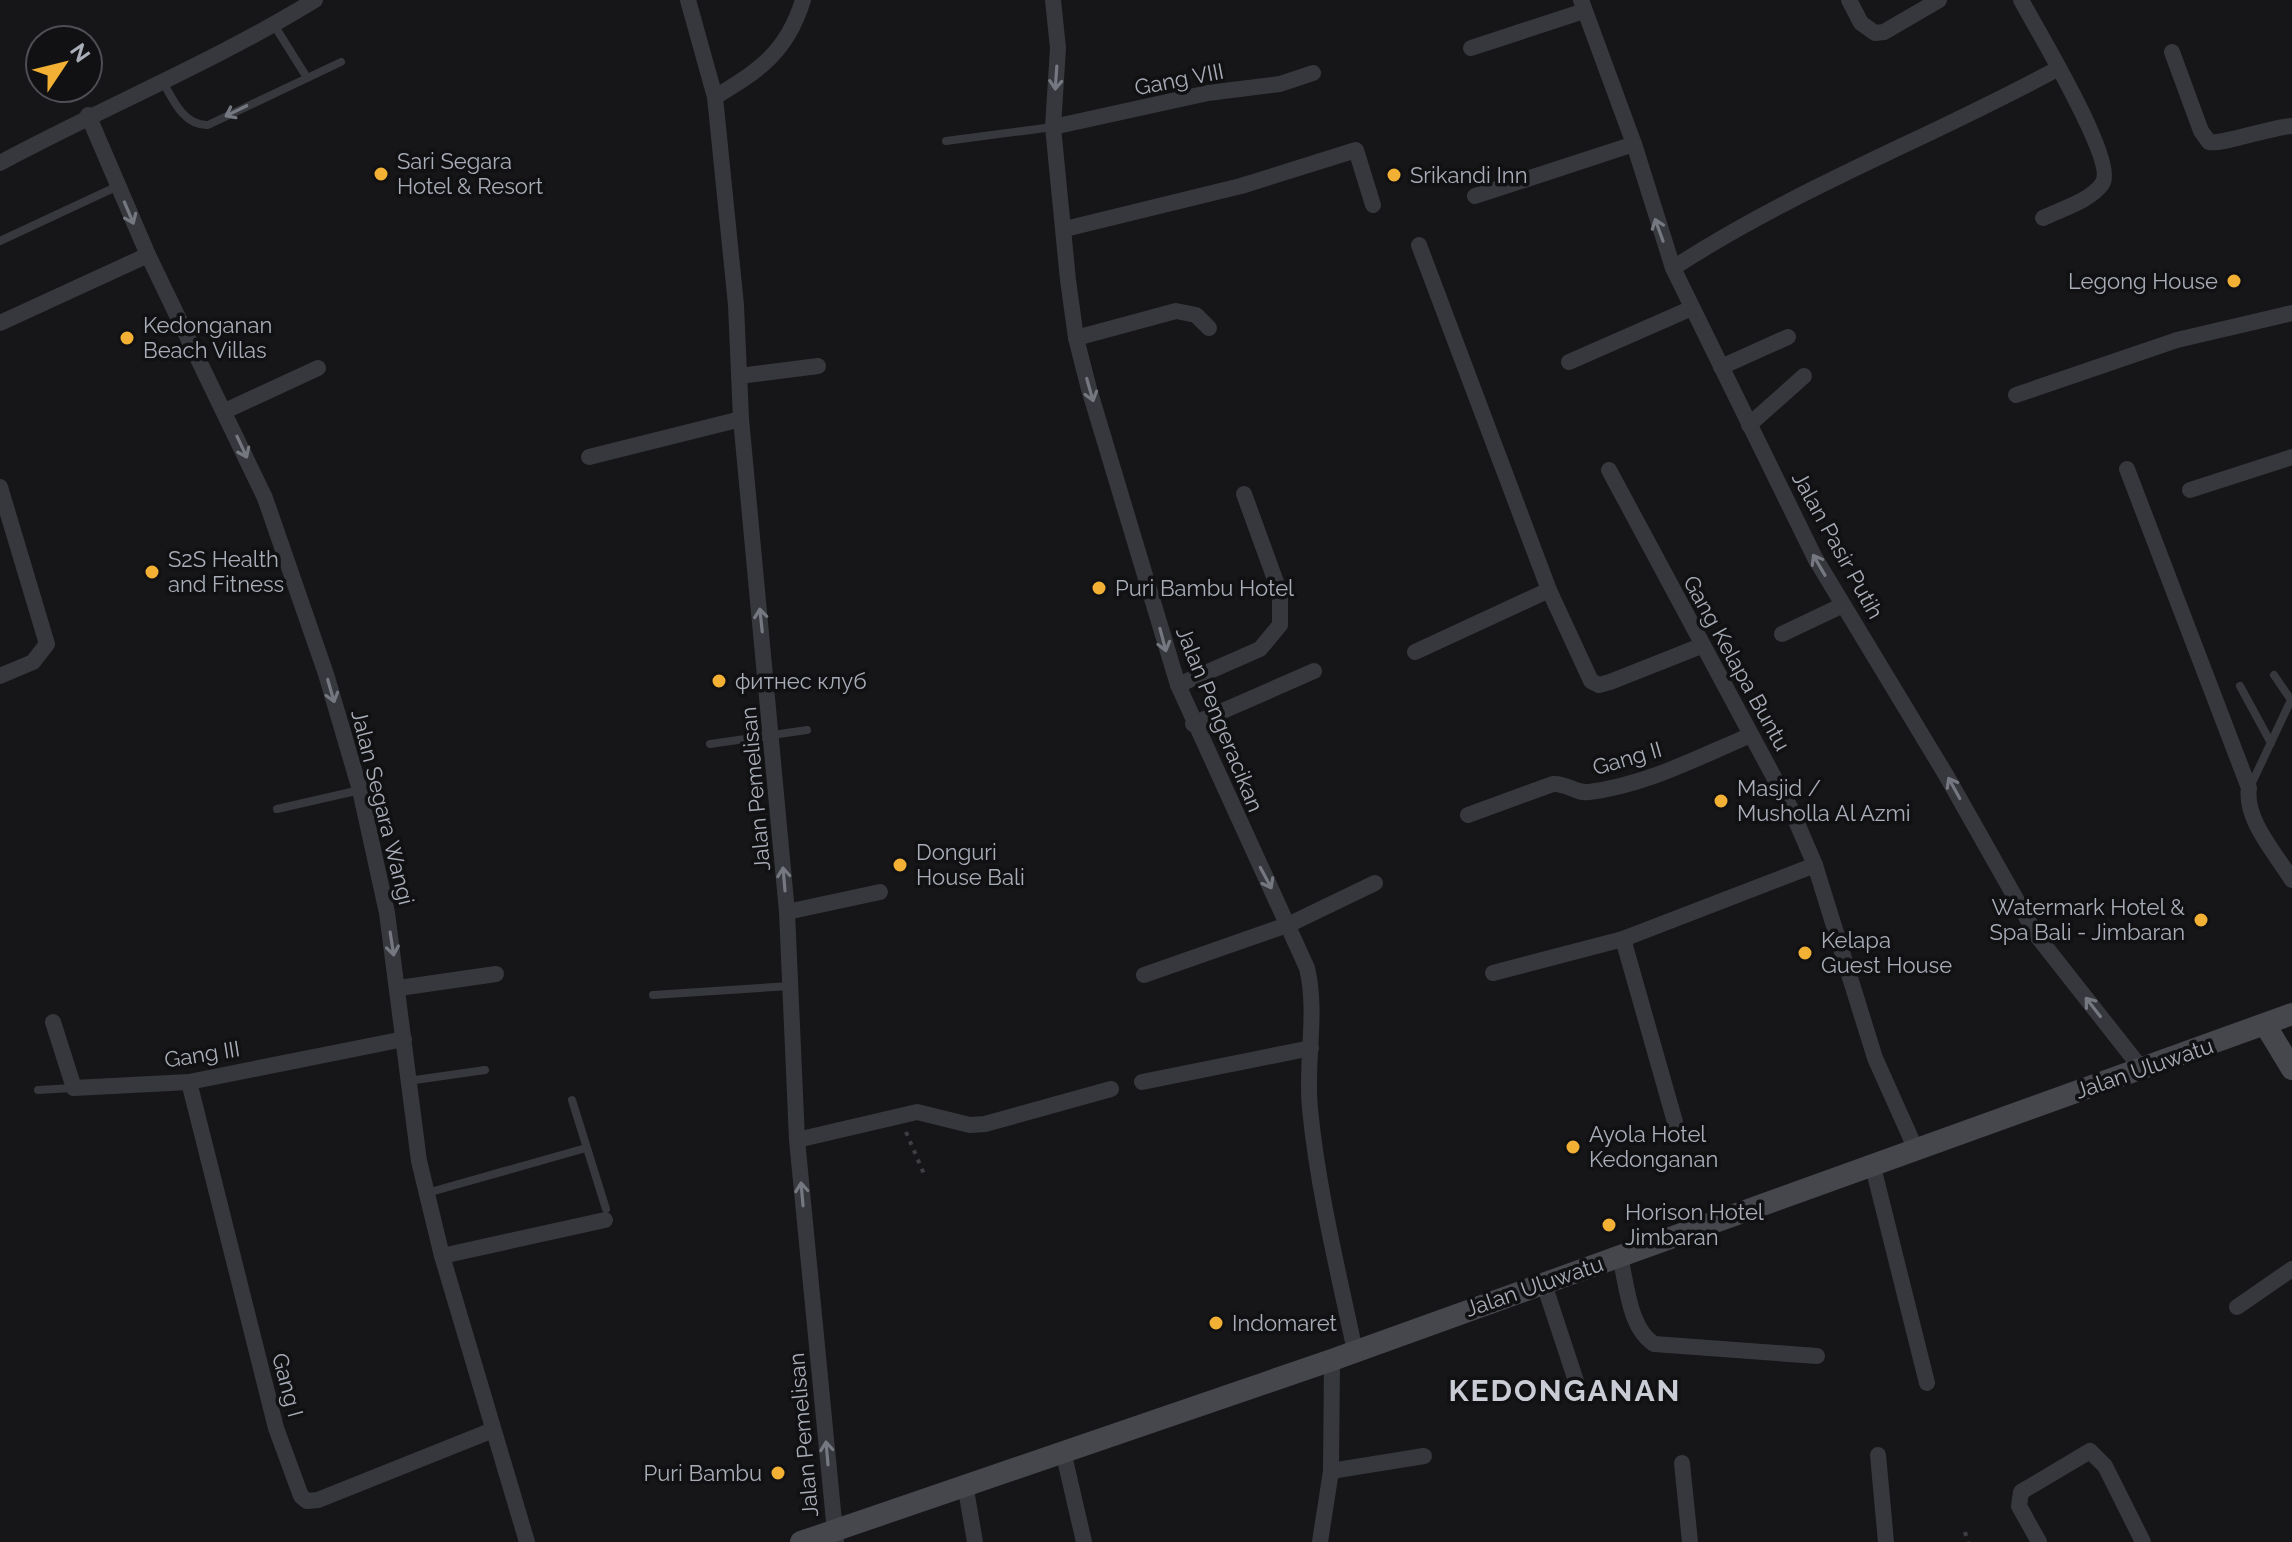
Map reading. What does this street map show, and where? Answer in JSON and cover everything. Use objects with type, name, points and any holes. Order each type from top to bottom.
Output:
[{"type":"street","points":[[0,163],[88,115],[274,25],[315,0]]},
{"type":"street","name":"Jalan Pemelisan","points":[[688,0],[715,97],[736,305],[741,419],[773,735],[787,912],[797,1140],[835,1536]]},
{"type":"street","points":[[715,97],[759,71],[775,55],[794,25],[803,0]]},
{"type":"street","name":"Jalan Pengeracikan","points":[[1053,0],[1058,48],[1053,127],[1076,338],[1178,685],[1248,846],[1290,924],[1311,985],[1310,1111],[1324,1201],[1355,1351]]},
{"type":"street","points":[[1849,0],[1861,23],[1875,33],[1939,0]]},
{"type":"street","points":[[2021,0],[2083,114],[2107,171],[2104,183],[2095,192],[2043,218]]},
{"type":"street","points":[[1471,48],[1582,5]]},
{"type":"street","name":"Jalan Pasir Putih","points":[[1582,5],[1634,144],[1673,268],[1815,558],[2037,936],[2141,1068]]},
{"type":"street","points":[[2172,52],[2201,131],[2209,142],[2216,143],[2261,129],[2292,126]]},
{"type":"street","points":[[1673,268],[1784,201],[1888,149],[1988,106],[2057,69]]},
{"type":"street","name":"Gang VIII","points":[[1053,127],[1208,93],[1280,84],[1313,73]]},
{"type":"street","name":"Jalan Segara Wangi","points":[[88,115],[148,255],[225,411],[270,512],[326,674],[360,790],[387,913],[399,988],[407,1081],[427,1193],[442,1256],[527,1542]]},
{"type":"street","points":[[1475,196],[1634,144]]},
{"type":"street","points":[[1065,229],[1241,186],[1356,150],[1373,205]]},
{"type":"street","points":[[1419,245],[1549,590],[1590,680],[1596,684],[1701,646]]},
{"type":"street","points":[[0,323],[148,255]]},
{"type":"street","points":[[1569,362],[1692,308]]},
{"type":"street","points":[[1076,338],[1176,311],[1196,315],[1209,328]]},
{"type":"street","points":[[2016,395],[2177,340],[2292,313]]},
{"type":"street","points":[[1721,367],[1788,337]]},
{"type":"street","points":[[739,376],[818,366]]},
{"type":"street","points":[[225,411],[318,368]]},
{"type":"street","points":[[1749,425],[1804,376]]},
{"type":"street","points":[[589,457],[741,419]]},
{"type":"street","points":[[2190,490],[2292,457]]},
{"type":"street","points":[[2127,469],[2249,788],[2247,800],[2252,813],[2292,880]]},
{"type":"street","name":"Gang Kelapa Buntu","points":[[1609,470],[1701,646],[1784,795],[1815,865],[1859,1016],[1917,1152]]},
{"type":"street","points":[[0,487],[47,644],[33,662],[0,676]]},
{"type":"street","points":[[1178,685],[1260,649],[1280,625],[1280,593],[1244,494]]},
{"type":"street","points":[[1415,652],[1549,590]]},
{"type":"street","points":[[1782,634],[1843,605]]},
{"type":"street","points":[[1193,724],[1314,671]]},
{"type":"street","name":"Gang II","points":[[1468,815],[1553,784],[1586,792],[1637,782],[1751,735]]},
{"type":"street","points":[[1493,973],[1623,939],[1815,865]]},
{"type":"street","points":[[1144,975],[1290,924],[1375,883]]},
{"type":"street","points":[[787,912],[880,892]]},
{"type":"street","points":[[1623,939],[1675,1122]]},
{"type":"street","points":[[399,988],[496,974]]},
{"type":"street","name":"Jalan Uluwatu","points":[[801,1542],[835,1536],[965,1484],[1332,1360],[1543,1281],[1620,1257],[1917,1152],[2292,1014]]},
{"type":"street","points":[[53,1022],[74,1088]]},
{"type":"street","points":[[2266,1026],[2292,1069]]},
{"type":"street","name":"Gang III","points":[[74,1088],[189,1082],[404,1039]]},
{"type":"street","points":[[1142,1082],[1311,1048]]},
{"type":"street","name":"Gang I","points":[[189,1082],[276,1428],[301,1496],[314,1501],[493,1430]]},
{"type":"street","points":[[797,1140],[898,1116],[925,1113],[970,1125],[985,1124],[1111,1089]]},
{"type":"street","points":[[1873,1167],[1927,1383]]},
{"type":"street","points":[[442,1256],[606,1215]]},
{"type":"street","points":[[1620,1257],[1634,1317],[1644,1336],[1654,1344],[1817,1356]]},
{"type":"street","points":[[2237,1307],[2292,1269]]},
{"type":"street","points":[[1543,1281],[1577,1384]]},
{"type":"street","points":[[1320,1542],[1331,1471],[1332,1360]]},
{"type":"street","points":[[1063,1451],[1084,1542]]},
{"type":"street","points":[[2039,1542],[2019,1506],[2021,1492],[2090,1451],[2105,1466],[2143,1542]]},
{"type":"street","points":[[1878,1455],[1886,1542]]},
{"type":"street","points":[[1331,1471],[1424,1456]]},
{"type":"street","points":[[1682,1463],[1690,1542]]},
{"type":"street","points":[[965,1484],[975,1542]]},
{"type":"lane","points":[[274,25],[306,76]]},
{"type":"lane","points":[[162,81],[187,118],[197,125],[208,125],[341,62]]},
{"type":"lane","points":[[946,141],[1053,127]]},
{"type":"lane","points":[[0,241],[118,186]]},
{"type":"lane","points":[[2249,788],[2291,700],[2274,675]]},
{"type":"lane","points":[[2240,686],[2271,743]]},
{"type":"lane","points":[[710,744],[807,730]]},
{"type":"lane","points":[[277,809],[360,790]]},
{"type":"lane","points":[[653,995],[790,986]]},
{"type":"lane","points":[[407,1081],[485,1070]]},
{"type":"lane","points":[[38,1090],[74,1088]]},
{"type":"lane","points":[[572,1100],[606,1215]]},
{"type":"lane","points":[[427,1193],[586,1148]]},
{"type":"path","points":[[898,1116],[924,1174]]},
{"type":"path","points":[[1965,1532],[1968,1542]]},
{"type":"place","name":"Sari Segara Hotel & Resort","points":[[381,174]]},
{"type":"place","name":"Srikandi Inn","points":[[1394,175]]},
{"type":"place","name":"Legong House","points":[[2234,281]]},
{"type":"place","name":"Kedonganan Beach Villas","points":[[127,338]]},
{"type":"place","name":"S2S Health and Fitness","points":[[152,572]]},
{"type":"place","name":"Puri Bambu Hotel","points":[[1099,588]]},
{"type":"place","name":"фитнес клуб","points":[[719,681]]},
{"type":"place","name":"Masjid / Musholla Al Azmi","points":[[1721,801]]},
{"type":"place","name":"Donguri House Bali","points":[[900,865]]},
{"type":"place","name":"Watermark Hotel & Spa Bali - Jimbaran","points":[[2201,920]]},
{"type":"place","name":"Kelapa Guest House","points":[[1805,953]]},
{"type":"place","name":"Ayola Hotel Kedonganan","points":[[1573,1147]]},
{"type":"place","name":"Horison Hotel Jimbaran","points":[[1609,1225]]},
{"type":"place","name":"Indomaret","points":[[1216,1323]]},
{"type":"place","name":"Puri Bambu","points":[[778,1473]]},
{"type":"district","name":"KEDONGANAN","points":[[1565,1390]]}]
